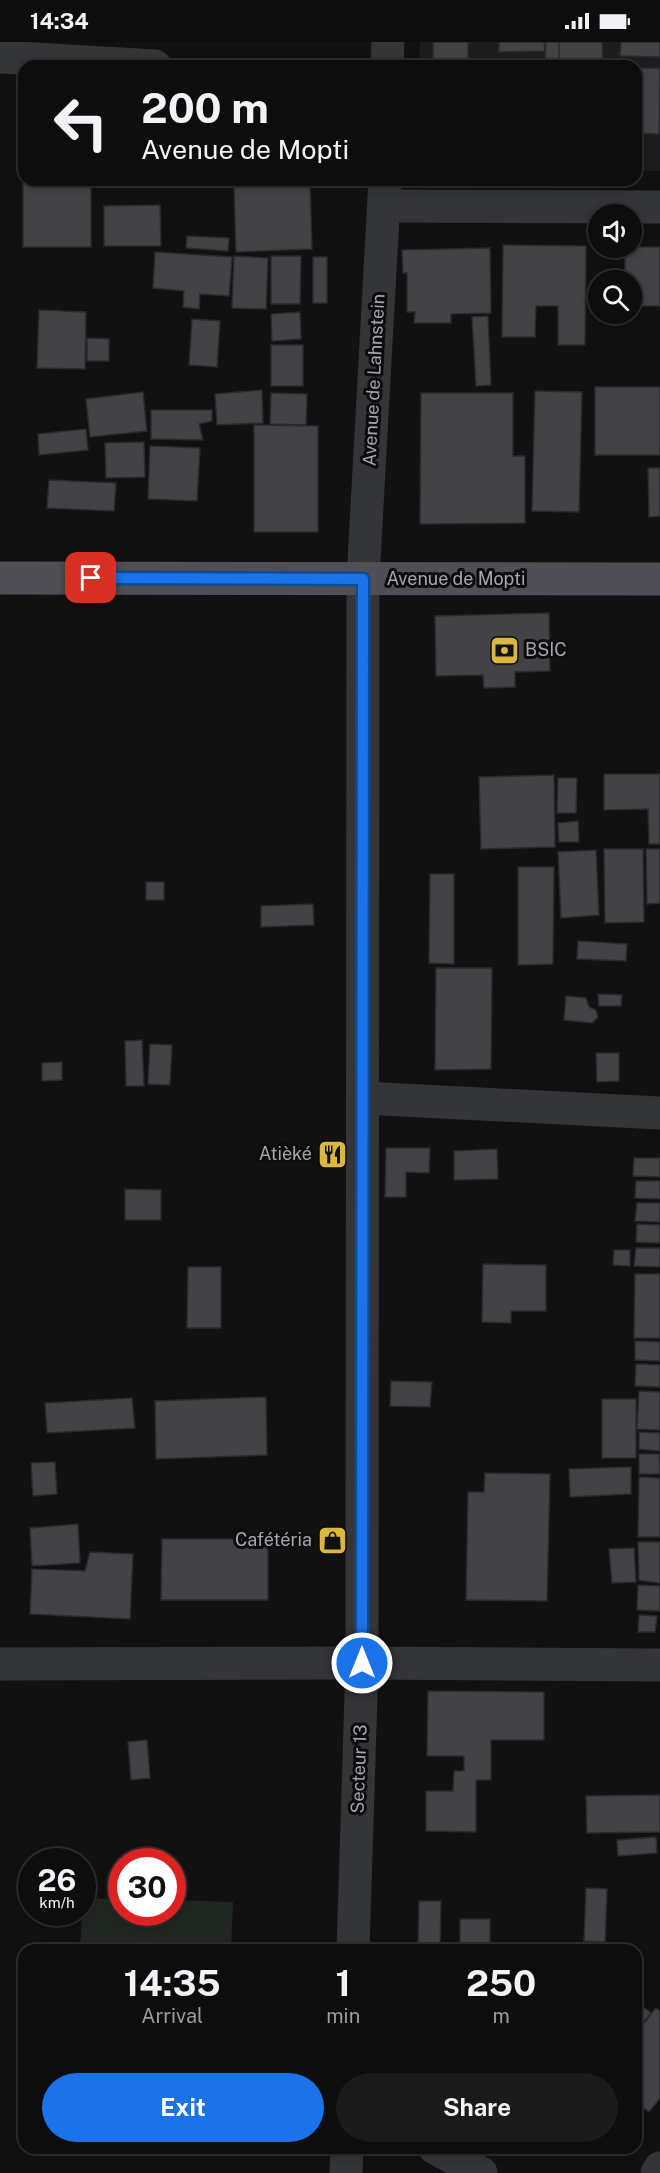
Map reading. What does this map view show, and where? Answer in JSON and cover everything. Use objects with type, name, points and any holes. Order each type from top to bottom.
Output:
[{"type":"main road","name":"Avenue de Mopti","points":[[0,578],[660,579]]},
{"type":"street","points":[[387,42],[387,60]]},
{"type":"street","points":[[0,57],[52,60]]},
{"type":"street","points":[[384,193],[660,207]]},
{"type":"street","name":"Avenue de Lahnstein","points":[[363,579],[384,193]]},
{"type":"street","name":"Secteur 13","points":[[353,1944],[362,1663],[363,579]]},
{"type":"street","points":[[363,1098],[660,1113]]},
{"type":"street","points":[[0,1664],[660,1665]]},
{"type":"street","points":[[346,2154],[346,2173]]},
{"type":"street","points":[[446,2154],[481,2173]]},
{"type":"street","points":[[657,2173],[660,2168]]},
{"type":"shaded area","points":[[420,42],[660,42],[660,171],[642,171],[642,60],[419,60]]},
{"type":"shaded area","points":[[96,1898],[108,1899],[108,1926],[186,1926],[186,1900],[233,1902],[231,1944],[80,1944],[81,1926],[96,1926]]},
{"type":"building","points":[[433,42],[468,42],[468,60],[433,60]]},
{"type":"building","points":[[499,42],[544,42],[545,51],[499,52]]},
{"type":"building","points":[[546,42],[583,42],[582,60],[545,59]]},
{"type":"building","points":[[559,42],[602,42],[603,60],[559,60]]},
{"type":"building","points":[[621,42],[660,42],[660,57],[620,56]]},
{"type":"building","points":[[642,68],[660,68],[659,134],[642,133]]},
{"type":"building","points":[[23,186],[91,186],[91,247],[23,247]]},
{"type":"building","points":[[234,186],[310,186],[312,249],[236,252]]},
{"type":"building","points":[[160,205],[161,246],[104,246],[104,206]]},
{"type":"building","points":[[187,236],[229,238],[228,251],[186,248]]},
{"type":"building","points":[[503,245],[586,246],[585,345],[558,345],[558,306],[536,306],[535,337],[502,337]]},
{"type":"building","points":[[642,247],[660,247],[660,306],[642,306],[642,270],[625,270],[625,258],[642,258]]},
{"type":"building","points":[[490,248],[491,313],[451,314],[451,323],[414,323],[415,312],[407,312],[407,273],[403,273],[402,250]]},
{"type":"building","points":[[155,252],[232,257],[229,296],[200,294],[199,309],[183,307],[184,291],[153,288]]},
{"type":"building","points":[[234,256],[268,258],[266,309],[232,308]]},
{"type":"building","points":[[271,256],[301,256],[300,304],[271,304]]},
{"type":"building","points":[[313,257],[327,257],[327,303],[313,303]]},
{"type":"building","points":[[39,310],[86,312],[85,369],[37,368]]},
{"type":"building","points":[[300,312],[301,339],[272,341],[271,314]]},
{"type":"building","points":[[488,316],[491,385],[476,386],[472,317]]},
{"type":"building","points":[[192,319],[220,321],[217,367],[189,365]]},
{"type":"building","points":[[87,338],[109,339],[109,361],[87,361]]},
{"type":"building","points":[[271,345],[303,345],[303,386],[271,386]]},
{"type":"building","points":[[595,387],[660,387],[660,455],[595,455]]},
{"type":"building","points":[[262,390],[263,423],[217,425],[215,394]]},
{"type":"building","points":[[535,391],[582,392],[579,512],[532,511]]},
{"type":"building","points":[[143,392],[147,431],[90,437],[86,399]]},
{"type":"building","points":[[271,393],[307,394],[306,425],[270,424]]},
{"type":"building","points":[[421,393],[513,393],[513,456],[525,456],[525,523],[420,524]]},
{"type":"building","points":[[151,410],[212,410],[212,421],[199,424],[203,440],[151,439]]},
{"type":"building","points":[[254,425],[318,426],[318,532],[254,532]]},
{"type":"building","points":[[86,429],[88,450],[39,455],[38,434]]},
{"type":"building","points":[[144,442],[145,477],[106,478],[105,443]]},
{"type":"building","points":[[150,446],[200,448],[197,501],[148,499]]},
{"type":"building","points":[[648,468],[660,468],[660,516],[649,517]]},
{"type":"building","points":[[49,480],[116,483],[114,511],[47,508]]},
{"type":"building","points":[[549,613],[550,671],[515,672],[515,687],[484,688],[483,675],[436,676],[435,616]]},
{"type":"building","points":[[604,774],[660,774],[660,844],[649,844],[648,809],[604,810]]},
{"type":"building","points":[[554,775],[555,847],[481,849],[479,777]]},
{"type":"building","points":[[558,778],[577,778],[576,813],[557,813]]},
{"type":"building","points":[[578,821],[579,842],[559,842],[558,823]]},
{"type":"building","points":[[604,849],[643,849],[644,922],[605,923]]},
{"type":"building","points":[[646,849],[660,849],[660,903],[647,904]]},
{"type":"building","points":[[596,850],[599,915],[561,918],[558,852]]},
{"type":"building","points":[[518,867],[554,867],[553,964],[518,965]]},
{"type":"building","points":[[430,874],[454,874],[454,964],[429,963]]},
{"type":"building","points":[[146,882],[164,882],[164,900],[146,900]]},
{"type":"building","points":[[313,904],[314,925],[261,927],[261,906]]},
{"type":"building","points":[[578,941],[627,944],[626,961],[577,959]]},
{"type":"building","points":[[436,968],[492,968],[491,1069],[435,1070]]},
{"type":"building","points":[[598,994],[622,995],[621,1006],[599,1006]]},
{"type":"building","points":[[566,996],[586,998],[589,1007],[596,1010],[598,1017],[592,1023],[564,1020]]},
{"type":"building","points":[[142,1040],[144,1086],[126,1086],[125,1041]]},
{"type":"building","points":[[150,1044],[172,1045],[170,1085],[148,1084]]},
{"type":"building","points":[[596,1053],[619,1053],[619,1081],[597,1082]]},
{"type":"building","points":[[62,1062],[62,1080],[42,1081],[42,1063]]},
{"type":"building","points":[[386,1148],[430,1148],[429,1173],[406,1172],[406,1197],[385,1197]]},
{"type":"building","points":[[497,1149],[498,1179],[454,1180],[454,1151]]},
{"type":"building","points":[[634,1158],[660,1158],[660,1177],[633,1176]]},
{"type":"building","points":[[636,1181],[660,1181],[660,1199],[635,1198]]},
{"type":"building","points":[[125,1189],[161,1190],[161,1220],[125,1220]]},
{"type":"building","points":[[637,1203],[660,1203],[660,1222],[635,1221]]},
{"type":"building","points":[[637,1224],[660,1225],[660,1243],[636,1242]]},
{"type":"building","points":[[636,1248],[660,1248],[660,1267],[634,1266]]},
{"type":"building","points":[[614,1250],[630,1250],[630,1266],[613,1265]]},
{"type":"building","points":[[483,1264],[546,1265],[546,1311],[511,1311],[511,1323],[482,1322]]},
{"type":"building","points":[[188,1267],[221,1267],[221,1328],[187,1328]]},
{"type":"building","points":[[635,1274],[660,1274],[660,1338],[634,1338]]},
{"type":"building","points":[[635,1341],[660,1342],[660,1361],[635,1360]]},
{"type":"building","points":[[636,1364],[660,1365],[660,1387],[635,1386]]},
{"type":"building","points":[[391,1381],[432,1382],[430,1407],[390,1406]]},
{"type":"building","points":[[639,1391],[660,1392],[660,1430],[637,1429]]},
{"type":"building","points":[[266,1397],[267,1455],[156,1459],[155,1401]]},
{"type":"building","points":[[132,1398],[135,1428],[47,1433],[45,1403]]},
{"type":"building","points":[[602,1399],[636,1399],[636,1458],[602,1458]]},
{"type":"building","points":[[639,1432],[660,1433],[660,1451],[639,1449]]},
{"type":"building","points":[[639,1454],[659,1454],[660,1474],[639,1474]]},
{"type":"building","points":[[55,1462],[57,1494],[33,1496],[31,1463]]},
{"type":"building","points":[[631,1467],[631,1494],[570,1497],[569,1469]]},
{"type":"building","points":[[485,1473],[550,1474],[547,1601],[466,1600],[468,1492],[484,1492]]},
{"type":"building","points":[[639,1477],[660,1478],[660,1537],[638,1537]]},
{"type":"building","points":[[78,1524],[80,1563],[32,1566],[30,1528]]},
{"type":"building","points":[[162,1539],[268,1539],[268,1600],[161,1600]]},
{"type":"building","points":[[638,1542],[660,1542],[660,1583],[639,1580]]},
{"type":"building","points":[[634,1548],[636,1582],[612,1583],[609,1549]]},
{"type":"building","points":[[90,1552],[133,1554],[130,1619],[30,1614],[32,1569],[85,1571]]},
{"type":"building","points":[[638,1585],[660,1586],[660,1611],[637,1610]]},
{"type":"building","points":[[639,1615],[657,1616],[655,1632],[638,1632]]},
{"type":"building","points":[[428,1691],[544,1692],[544,1740],[491,1740],[491,1780],[476,1780],[476,1832],[426,1831],[426,1791],[453,1791],[454,1771],[464,1771],[464,1756],[427,1756]]},
{"type":"building","points":[[147,1740],[150,1778],[131,1780],[128,1742]]},
{"type":"building","points":[[660,1795],[660,1832],[587,1833],[586,1796]]},
{"type":"building","points":[[656,1837],[657,1853],[618,1856],[617,1840]]},
{"type":"building","points":[[586,1888],[607,1889],[605,1942],[584,1941]]},
{"type":"building","points":[[419,1901],[441,1901],[440,1944],[418,1944]]},
{"type":"building","points":[[460,1919],[490,1919],[490,1944],[460,1944]]},
{"type":"building","points":[[642,2006],[651,2013],[642,2024]]},
{"type":"building","points":[[656,2008],[660,2011],[660,2098],[649,2112],[642,2107],[642,2026]]},
{"type":"place","name":"BSIC","points":[[504,650]]},
{"type":"place","name":"Atièké","points":[[333,1154]]},
{"type":"place","name":"Cafétéria","points":[[333,1540]]},
{"type":"route","points":[[91,578],[363,579],[362,1663]]}]
